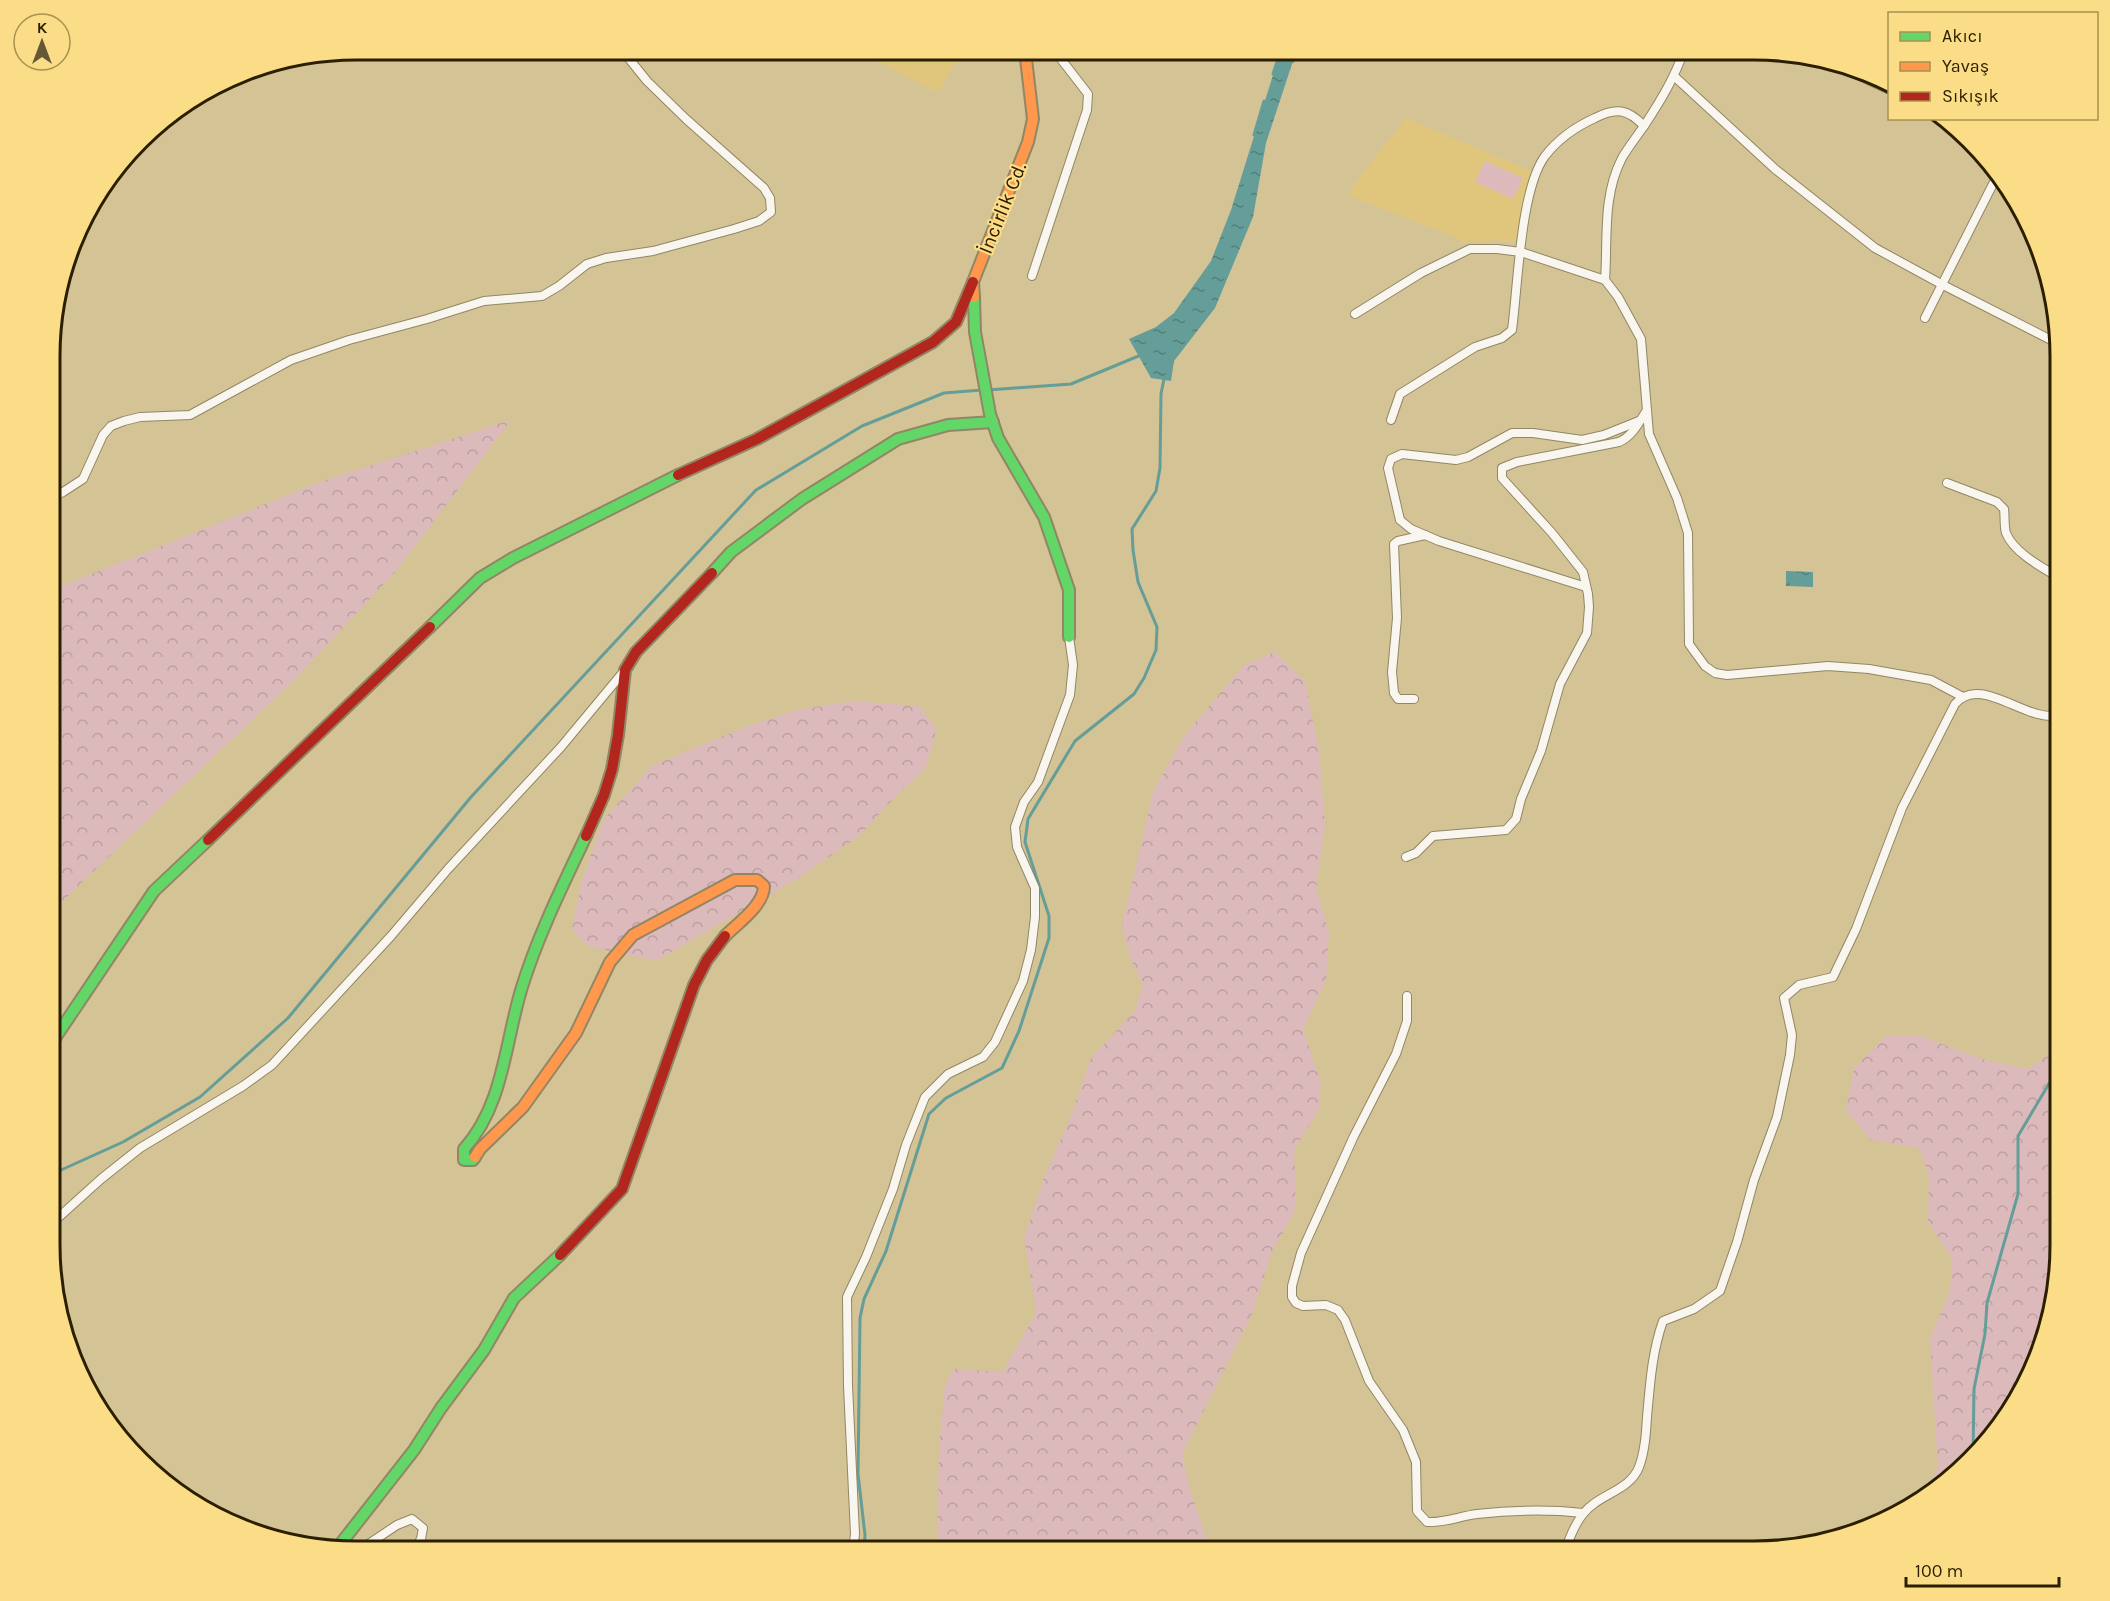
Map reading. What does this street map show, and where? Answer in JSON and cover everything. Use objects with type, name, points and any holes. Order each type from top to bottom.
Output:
[{"type":"main road","name":"İncirlik Cd.","points":[[1026,60],[1033,118],[1028,142],[973,282],[975,332],[991,418],[998,438],[1044,517],[1069,590],[1069,637]]},
{"type":"main road","points":[[60,1031],[154,891],[361,695],[480,578],[513,558],[685,471],[757,440],[933,342],[956,322],[973,282]]},
{"type":"main road","points":[[343,1540],[414,1450],[441,1408],[484,1350],[514,1298],[572,1244],[622,1189],[694,985],[707,960],[723,938],[758,903],[764,892],[764,886],[757,880],[735,880],[633,934],[610,962],[576,1033],[523,1107],[480,1149],[473,1160],[464,1160],[464,1149],[476,1137],[494,1101],[521,989],[540,936],[604,795],[618,735],[625,669],[636,652],[731,552],[802,499],[898,439],[948,425],[991,418]]},
{"type":"street","points":[[60,493],[83,479],[103,435],[111,426],[140,417],[190,415],[291,360],[484,300],[542,296],[587,264],[606,258],[653,251],[734,229],[759,221],[771,212],[770,198],[764,188],[686,119],[647,81],[630,60]]},
{"type":"street","points":[[1032,276],[1087,110],[1088,94],[1062,60]]},
{"type":"street","points":[[1605,280],[1606,213],[1622,158],[1675,77],[1681,60]]},
{"type":"street","points":[[1675,77],[1775,169],[1875,248],[2049,339]]},
{"type":"street","points":[[1391,420],[1400,394],[1475,347],[1502,338],[1512,330],[1532,183],[1545,156],[1575,128],[1613,111],[1625,111],[1644,126]]},
{"type":"street","points":[[1925,318],[1994,183]]},
{"type":"street","points":[[1355,314],[1421,273],[1470,249],[1521,252],[1605,280],[1618,297],[1641,339],[1649,434],[1677,498],[1688,532],[1689,644],[1705,666],[1714,673],[1727,675],[1828,666],[1869,669],[1931,680],[1961,696],[1983,694],[2043,716],[2050,716]]},
{"type":"street","points":[[1406,857],[1416,853],[1433,836],[1506,830],[1516,819],[1521,799],[1541,751],[1551,709],[1560,684],[1587,633],[1589,607],[1583,572],[1552,533],[1502,478],[1502,468],[1517,462],[1619,442],[1627,438],[1647,410]]},
{"type":"street","points":[[1586,587],[1411,529],[1400,520],[1388,468],[1391,459],[1402,454],[1456,460],[1468,457],[1512,433],[1533,433],[1582,440],[1611,433],[1639,421]]},
{"type":"street","points":[[1947,483],[1997,502],[2004,509],[2006,532],[2012,541],[2038,566],[2050,573]]},
{"type":"street","points":[[1414,699],[1398,699],[1394,693],[1392,672],[1397,618],[1394,544],[1425,535]]},
{"type":"street","points":[[854,1541],[848,1386],[848,1297],[866,1257],[925,1097],[948,1074],[983,1057],[995,1042],[1023,981],[1031,950],[1035,917],[1035,888],[1017,847],[1015,827],[1024,802],[1038,782],[1070,695],[1073,665],[1069,637]]},
{"type":"street","points":[[60,1216],[140,1148],[243,1086],[272,1065],[561,747],[625,669]]},
{"type":"street","points":[[1568,1541],[1583,1513],[1603,1497],[1627,1483],[1639,1469],[1644,1447],[1655,1344],[1663,1321],[1694,1309],[1720,1291],[1737,1242],[1754,1180],[1777,1117],[1792,1035],[1784,998],[1799,985],[1833,977],[1856,929],[1902,808],[1961,696]]},
{"type":"street","points":[[1407,996],[1407,1021],[1396,1054],[1354,1136],[1310,1231],[1293,1275],[1293,1297],[1296,1303],[1303,1306],[1326,1305],[1338,1310],[1345,1320],[1369,1381],[1403,1430],[1412,1451],[1418,1472],[1417,1511],[1427,1522],[1518,1510],[1583,1513]]},
{"type":"street","points":[[373,1541],[397,1525],[412,1519],[423,1528],[420,1541]]},
{"type":"shaded area","points":[[874,60],[956,60],[940,90],[935,91]]},
{"type":"shaded area","points":[[1406,118],[1533,172],[1526,186],[1519,242],[1498,242],[1498,239],[1493,238],[1492,241],[1465,243],[1350,196],[1355,183]]},
{"type":"green space","points":[[1485,161],[1523,178],[1513,199],[1475,182]]},
{"type":"green space","points":[[511,420],[396,571],[295,679],[60,903],[60,587],[320,482]]},
{"type":"green space","points":[[1275,652],[1305,681],[1319,750],[1325,826],[1316,888],[1329,933],[1326,980],[1303,1029],[1321,1083],[1319,1110],[1294,1150],[1296,1209],[1271,1254],[1252,1314],[1182,1454],[1190,1490],[1208,1541],[937,1541],[939,1449],[945,1385],[953,1369],[1003,1372],[1035,1315],[1035,1302],[1024,1238],[1043,1180],[1073,1111],[1091,1058],[1135,1011],[1143,986],[1131,959],[1122,926],[1153,792],[1184,736],[1244,665]]},
{"type":"green space","points":[[854,701],[919,706],[937,729],[925,769],[859,836],[800,877],[656,961],[587,946],[572,929],[581,884],[603,820],[652,766],[748,726],[797,710]]},
{"type":"green space","points":[[1886,1035],[1918,1035],[1982,1059],[2028,1069],[2046,1057],[2050,1047],[2050,1245],[2047,1283],[2040,1321],[2019,1376],[2000,1409],[1963,1454],[1930,1483],[1938,1468],[1930,1338],[1950,1292],[1952,1258],[1928,1222],[1929,1176],[1920,1148],[1871,1140],[1846,1111],[1854,1069]]},
{"type":"water","points":[[1278,60],[1296,60],[1292,64],[1266,143],[1253,217],[1215,308],[1174,361],[1171,381],[1151,378],[1129,339],[1156,327],[1174,313],[1211,261],[1231,210]]},
{"type":"water","points":[[1786,571],[1813,572],[1813,587],[1786,586]]},
{"type":"waterway","points":[[1273,74],[1278,60]]},
{"type":"waterway","points":[[1254,135],[1264,101]]},
{"type":"waterway","points":[[988,390],[1071,384],[1141,355]]},
{"type":"waterway","points":[[865,1541],[858,1474],[860,1318],[864,1299],[886,1251],[929,1114],[946,1098],[1002,1068],[1019,1031],[1049,938],[1049,916],[1025,842],[1028,819],[1075,741],[1134,694],[1156,650],[1157,627],[1138,582],[1132,529],[1156,491],[1160,468],[1161,394],[1164,379]]},
{"type":"waterway","points":[[60,1170],[123,1142],[200,1097],[288,1018],[471,797],[756,490],[862,426],[944,393],[982,390]]},
{"type":"waterway","points":[[1973,1443],[1974,1389],[1985,1334],[1987,1303],[2018,1194],[2018,1136],[2050,1082]]},
{"type":"traffic: fast","points":[[974,297],[975,332],[990,414],[998,438],[1044,517],[1069,590],[1069,637]]},
{"type":"traffic: fast","points":[[712,573],[731,552],[802,499],[898,439],[948,425],[993,422]]},
{"type":"traffic: fast","points":[[430,627],[480,578],[513,558],[678,475]]},
{"type":"traffic: fast","points":[[475,1157],[473,1160],[464,1160],[464,1149],[488,1113],[502,1072],[516,1008],[528,968],[551,910],[586,836]]},
{"type":"traffic: fast","points":[[60,1031],[154,891],[208,840]]},
{"type":"traffic: fast","points":[[343,1540],[414,1450],[441,1408],[484,1350],[514,1298],[560,1255]]},
{"type":"traffic: slow","points":[[974,297],[973,282],[1028,142],[1033,119],[1026,60]]},
{"type":"traffic: slow","points":[[475,1157],[480,1149],[523,1107],[576,1033],[610,962],[633,935],[735,880],[757,880],[764,886],[760,900],[725,936]]},
{"type":"traffic: jam","points":[[678,475],[757,439],[933,342],[956,322],[973,282]]},
{"type":"traffic: jam","points":[[586,836],[604,795],[612,769],[625,670],[636,652],[712,573]]},
{"type":"traffic: jam","points":[[208,840],[430,627]]},
{"type":"traffic: jam","points":[[560,1255],[622,1189],[694,985],[707,960],[725,936]]}]
